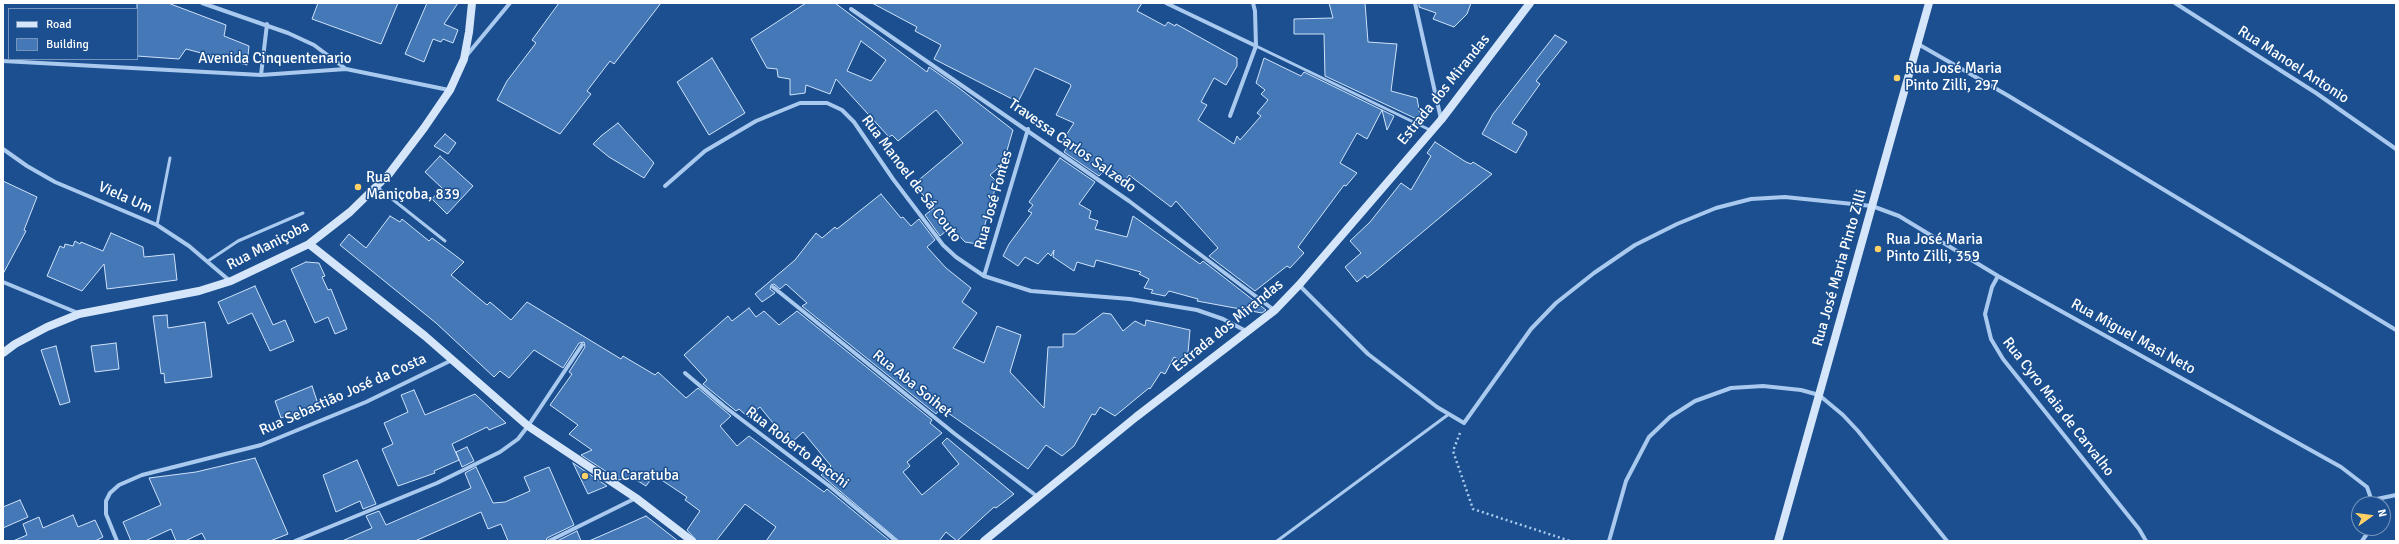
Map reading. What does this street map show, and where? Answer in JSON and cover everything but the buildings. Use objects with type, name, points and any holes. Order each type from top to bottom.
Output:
[{"type":"street","points":[[202,3],[267,24],[314,45],[346,69]]},
{"type":"street","name":"Rua Maniçoba","points":[[3,353],[15,344],[47,327],[80,314],[199,291],[231,281],[309,244],[350,212],[376,186],[424,128],[450,90],[464,59],[472,3]]},
{"type":"street","points":[[464,59],[510,3]]},
{"type":"street","points":[[1166,3],[1256,46]]},
{"type":"street","points":[[1230,116],[1256,46],[1256,18],[1253,3]]},
{"type":"street","points":[[1415,3],[1441,120]]},
{"type":"street","name":"Estrada dos Mirandas","points":[[984,541],[1136,417],[1275,310],[1300,285],[1430,130],[1441,120],[1530,3]]},
{"type":"street","name":"Rua José Maria Pinto Zilli","points":[[1778,541],[1929,3]]},
{"type":"street","name":"Rua Manoel Antonio","points":[[2175,3],[2316,93],[2396,149]]},
{"type":"street","name":"Travessa Carlos Salzedo","points":[[851,9],[1129,201],[1275,310]]},
{"type":"street","points":[[261,75],[267,24]]},
{"type":"street","points":[[1918,44],[2021,103],[2396,330]]},
{"type":"street","name":"Avenida Cinquentenario","points":[[3,61],[261,75],[346,69],[450,90]]},
{"type":"street","name":"Rua Manoel de Sá Couto","points":[[665,186],[705,150],[756,121],[800,103],[827,103],[842,110],[854,122],[893,180],[944,245],[956,257],[984,276],[1031,291],[1130,299],[1197,310],[1223,319],[1248,332]]},
{"type":"street","name":"Rua José Fontes","points":[[984,276],[1028,130]]},
{"type":"street","name":"Viela Um","points":[[3,149],[27,166],[55,182],[157,225],[189,246],[231,281]]},
{"type":"street","name":"Rua Miguel Masi Neto","points":[[1464,423],[1531,329],[1556,303],[1594,273],[1635,245],[1677,224],[1709,211],[1751,200],[1784,197],[1872,206],[1899,216],[1998,276],[2341,467],[2363,484],[2370,496]]},
{"type":"street","points":[[309,244],[375,295],[528,426],[636,498],[692,541]]},
{"type":"street","name":"Rua Cyro Maia de Carvalho","points":[[1998,276],[1992,287],[1985,314],[1991,339],[2003,359],[2139,529],[2146,541]]},
{"type":"street","points":[[3,282],[80,314]]},
{"type":"street","points":[[1300,285],[1368,354],[1449,414],[1464,423]]},
{"type":"street","name":"Rua Aba Soihet","points":[[772,287],[954,434],[1039,497]]},
{"type":"street","points":[[295,541],[364,514],[481,463],[518,439],[582,345]]},
{"type":"street","name":"Rua Sebastião José da Costa","points":[[117,541],[106,514],[106,501],[110,493],[119,485],[142,475],[262,445],[366,402],[452,360]]},
{"type":"street","name":"Rua Roberto Bacchi","points":[[685,373],[725,407],[828,485],[896,541]]},
{"type":"street","points":[[1609,541],[1626,481],[1640,450],[1649,437],[1670,417],[1695,401],[1731,388],[1763,386],[1801,390],[1819,395],[1858,431],[1947,541]]},
{"type":"street","points":[[549,541],[636,498]]},
{"type":"lane","points":[[1256,46],[1430,130]]},
{"type":"lane","points":[[157,225],[170,158]]},
{"type":"lane","points":[[376,186],[445,241]]},
{"type":"lane","points":[[208,261],[238,241],[303,212]]},
{"type":"lane","points":[[1277,541],[1449,414]]},
{"type":"path","points":[[1464,423],[1453,451],[1472,509],[1570,541]]},
{"type":"place","name":"Rua José Maria Pinto Zilli, 297","points":[[1897,78]]},
{"type":"place","name":"Rua Maniçoba, 839","points":[[358,187]]},
{"type":"place","name":"Rua José Maria Pinto Zilli, 359","points":[[1878,249]]},
{"type":"place","name":"Rua Caratuba","points":[[585,476]]}]
